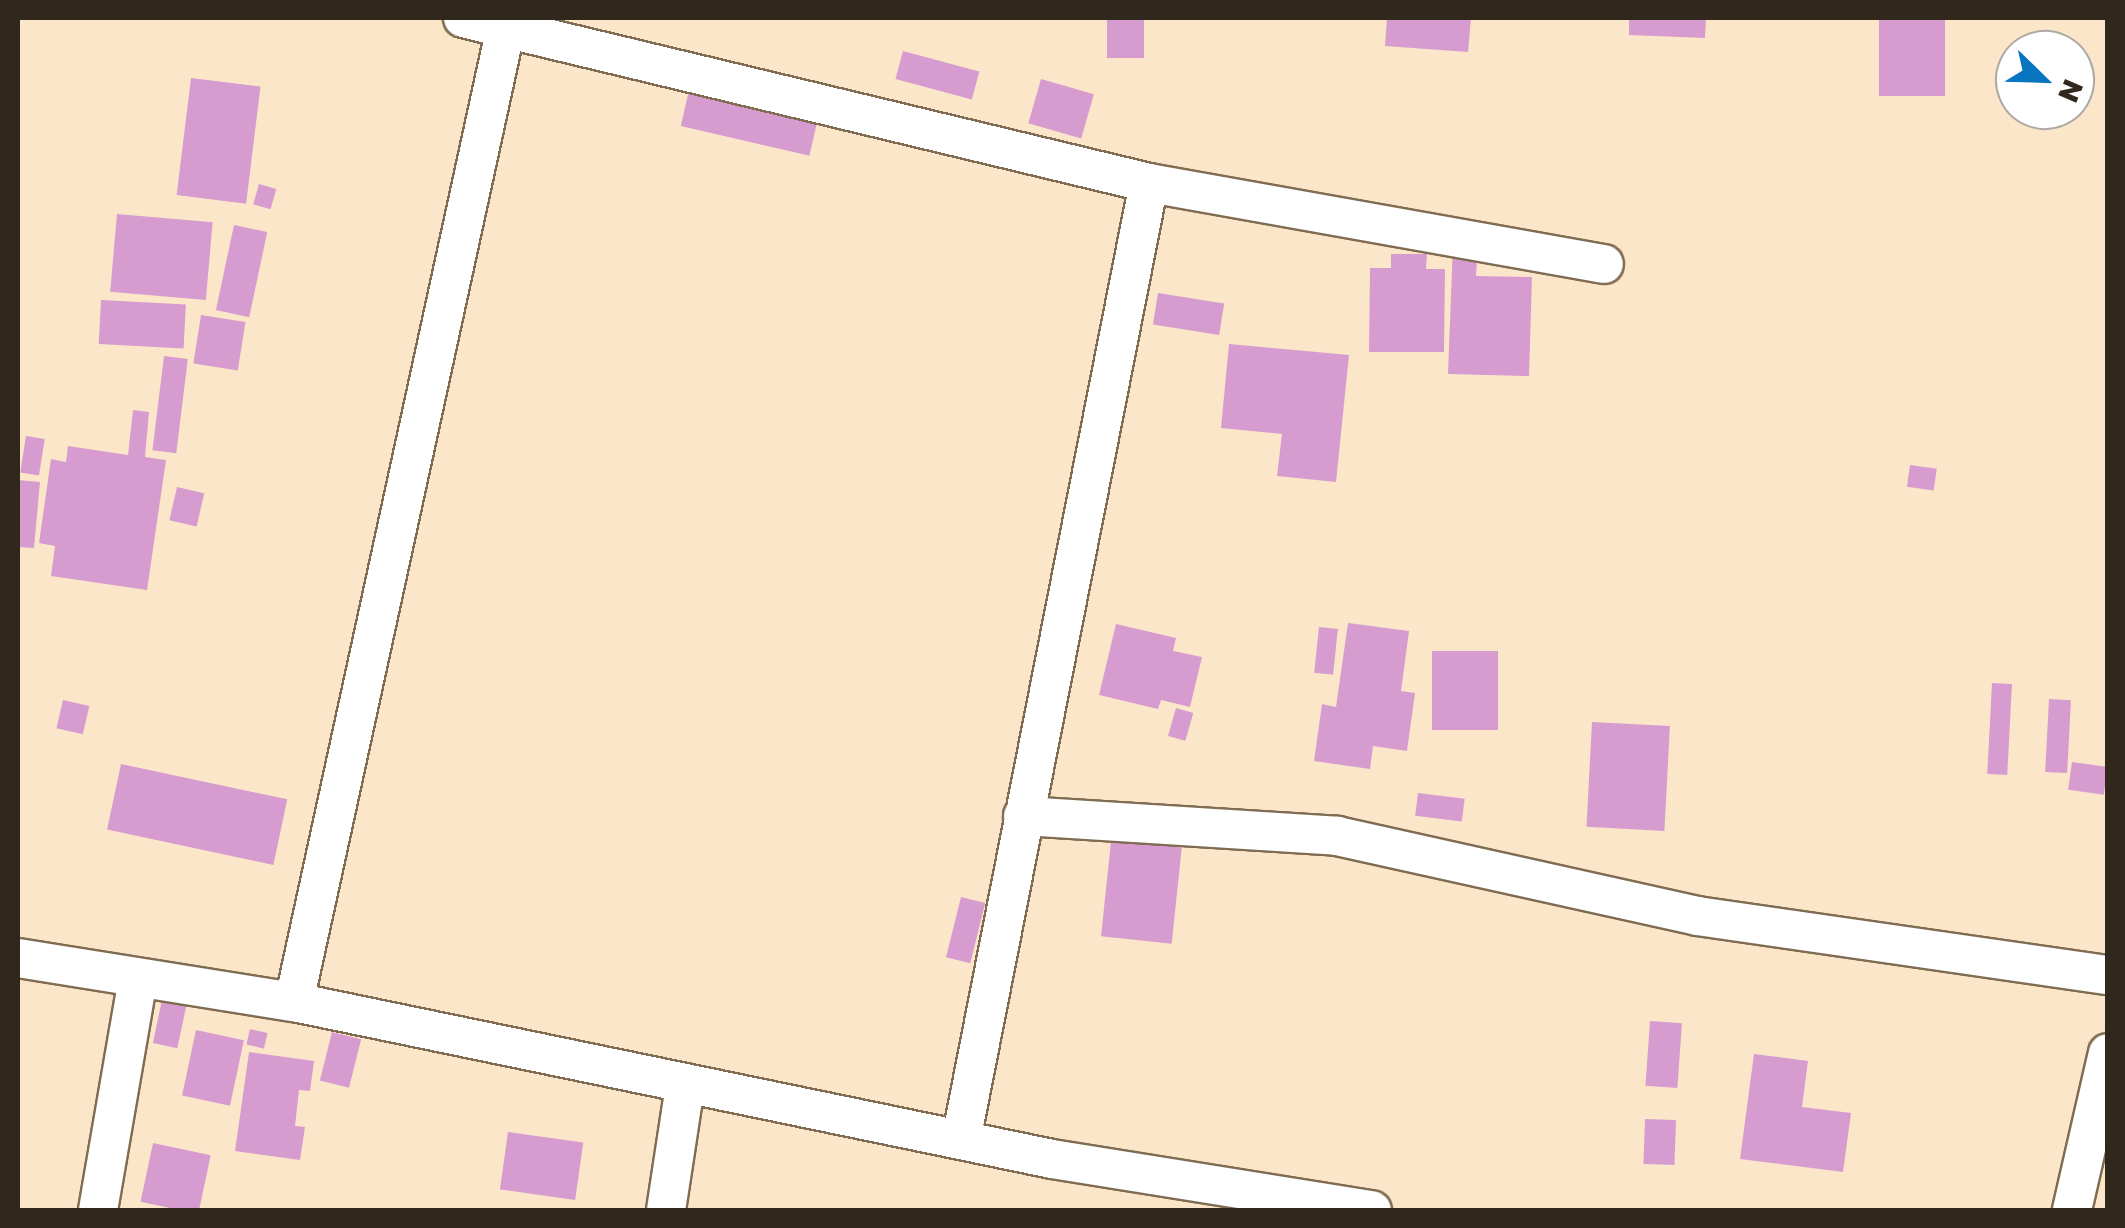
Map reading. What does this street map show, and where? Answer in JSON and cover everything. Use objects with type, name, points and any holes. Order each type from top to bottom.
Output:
[{"type":"street","points":[[462,18],[507,23],[1149,184],[1604,264]]},
{"type":"street","points":[[294,1002],[507,23]]},
{"type":"street","points":[[961,1140],[1023,816],[1143,240],[1149,184]]},
{"type":"street","points":[[1023,816],[1337,836],[1697,916],[2108,975]]},
{"type":"street","points":[[18,958],[294,1002],[685,1086],[961,1140],[1372,1210]]},
{"type":"street","points":[[98,1210],[138,979]]},
{"type":"street","points":[[2072,1210],[2108,1053]]},
{"type":"street","points":[[666,1210],[685,1086]]},
{"type":"building","points":[[1107,18],[1144,18],[1144,58],[1107,58]]},
{"type":"building","points":[[1387,18],[1471,18],[1468,52],[1385,46]]},
{"type":"building","points":[[1629,18],[1706,18],[1705,38],[1629,35]]},
{"type":"building","points":[[1879,18],[1945,18],[1945,96],[1879,96]]},
{"type":"building","points":[[903,51],[979,71],[972,99],[895,79]]},
{"type":"building","points":[[191,78],[260,87],[246,204],[177,195]]},
{"type":"building","points":[[1041,79],[1094,94],[1081,138],[1028,123]]},
{"type":"building","points":[[690,86],[819,116],[809,156],[681,126]]},
{"type":"building","points":[[259,184],[276,189],[271,209],[253,204]]},
{"type":"building","points":[[117,214],[213,222],[206,300],[110,292]]},
{"type":"building","points":[[234,225],[267,232],[249,317],[216,310]]},
{"type":"building","points":[[1453,244],[1478,244],[1476,276],[1532,277],[1529,376],[1448,374]]},
{"type":"building","points":[[1391,254],[1427,254],[1426,269],[1445,269],[1444,352],[1369,352],[1370,268],[1391,268]]},
{"type":"building","points":[[1158,293],[1224,303],[1219,335],[1153,325]]},
{"type":"building","points":[[101,300],[186,304],[184,348],[99,344]]},
{"type":"building","points":[[201,315],[245,322],[238,370],[193,363]]},
{"type":"building","points":[[1229,344],[1349,355],[1336,482],[1277,476],[1282,434],[1221,428]]},
{"type":"building","points":[[164,356],[188,359],[176,453],[152,450]]},
{"type":"building","points":[[133,410],[149,412],[145,457],[166,460],[147,590],[51,576],[55,546],[39,543],[51,459],[66,462],[68,446],[128,455]]},
{"type":"building","points":[[26,436],[45,439],[39,476],[20,473]]},
{"type":"building","points":[[1910,465],[1937,469],[1934,491],[1907,487]]},
{"type":"building","points":[[18,480],[40,482],[34,548],[18,547]]},
{"type":"building","points":[[177,487],[204,493],[197,526],[169,520]]},
{"type":"building","points":[[1348,623],[1409,631],[1401,691],[1415,693],[1407,751],[1373,746],[1370,769],[1314,761],[1322,704],[1336,707]]},
{"type":"building","points":[[1116,624],[1176,638],[1173,651],[1202,657],[1190,707],[1161,700],[1158,709],[1099,695]]},
{"type":"building","points":[[1319,627],[1338,629],[1333,675],[1314,673]]},
{"type":"building","points":[[1432,651],[1498,651],[1498,730],[1432,730]]},
{"type":"building","points":[[1992,683],[2012,684],[2007,775],[1987,774]]},
{"type":"building","points":[[2049,699],[2071,700],[2067,773],[2045,772]]},
{"type":"building","points":[[63,700],[89,706],[83,734],[56,728]]},
{"type":"building","points":[[1176,708],[1193,713],[1185,741],[1168,736]]},
{"type":"building","points":[[1592,722],[1670,726],[1664,831],[1587,827]]},
{"type":"building","points":[[2072,762],[2108,767],[2104,795],[2068,790]]},
{"type":"building","points":[[121,764],[287,799],[273,865],[107,830]]},
{"type":"building","points":[[1418,793],[1465,799],[1462,822],[1415,816]]},
{"type":"building","points":[[1114,813],[1185,820],[1172,944],[1101,936]]},
{"type":"building","points":[[961,897],[985,903],[970,963],[946,957]]},
{"type":"building","points":[[162,1000],[186,1005],[177,1048],[153,1043]]},
{"type":"building","points":[[1650,1021],[1682,1023],[1677,1088],[1645,1086]]},
{"type":"building","points":[[250,1029],[268,1033],[264,1049],[246,1045]]},
{"type":"building","points":[[196,1030],[244,1040],[230,1106],[182,1096]]},
{"type":"building","points":[[332,1032],[361,1039],[349,1088],[320,1081]]},
{"type":"building","points":[[249,1052],[314,1061],[310,1091],[299,1090],[295,1126],[305,1127],[300,1160],[235,1151]]},
{"type":"building","points":[[1754,1054],[1808,1061],[1802,1107],[1851,1113],[1843,1172],[1740,1159]]},
{"type":"building","points":[[1645,1119],[1676,1120],[1674,1165],[1643,1164]]},
{"type":"building","points":[[508,1132],[583,1143],[575,1200],[500,1189]]},
{"type":"building","points":[[153,1143],[211,1155],[199,1210],[141,1202]]}]
